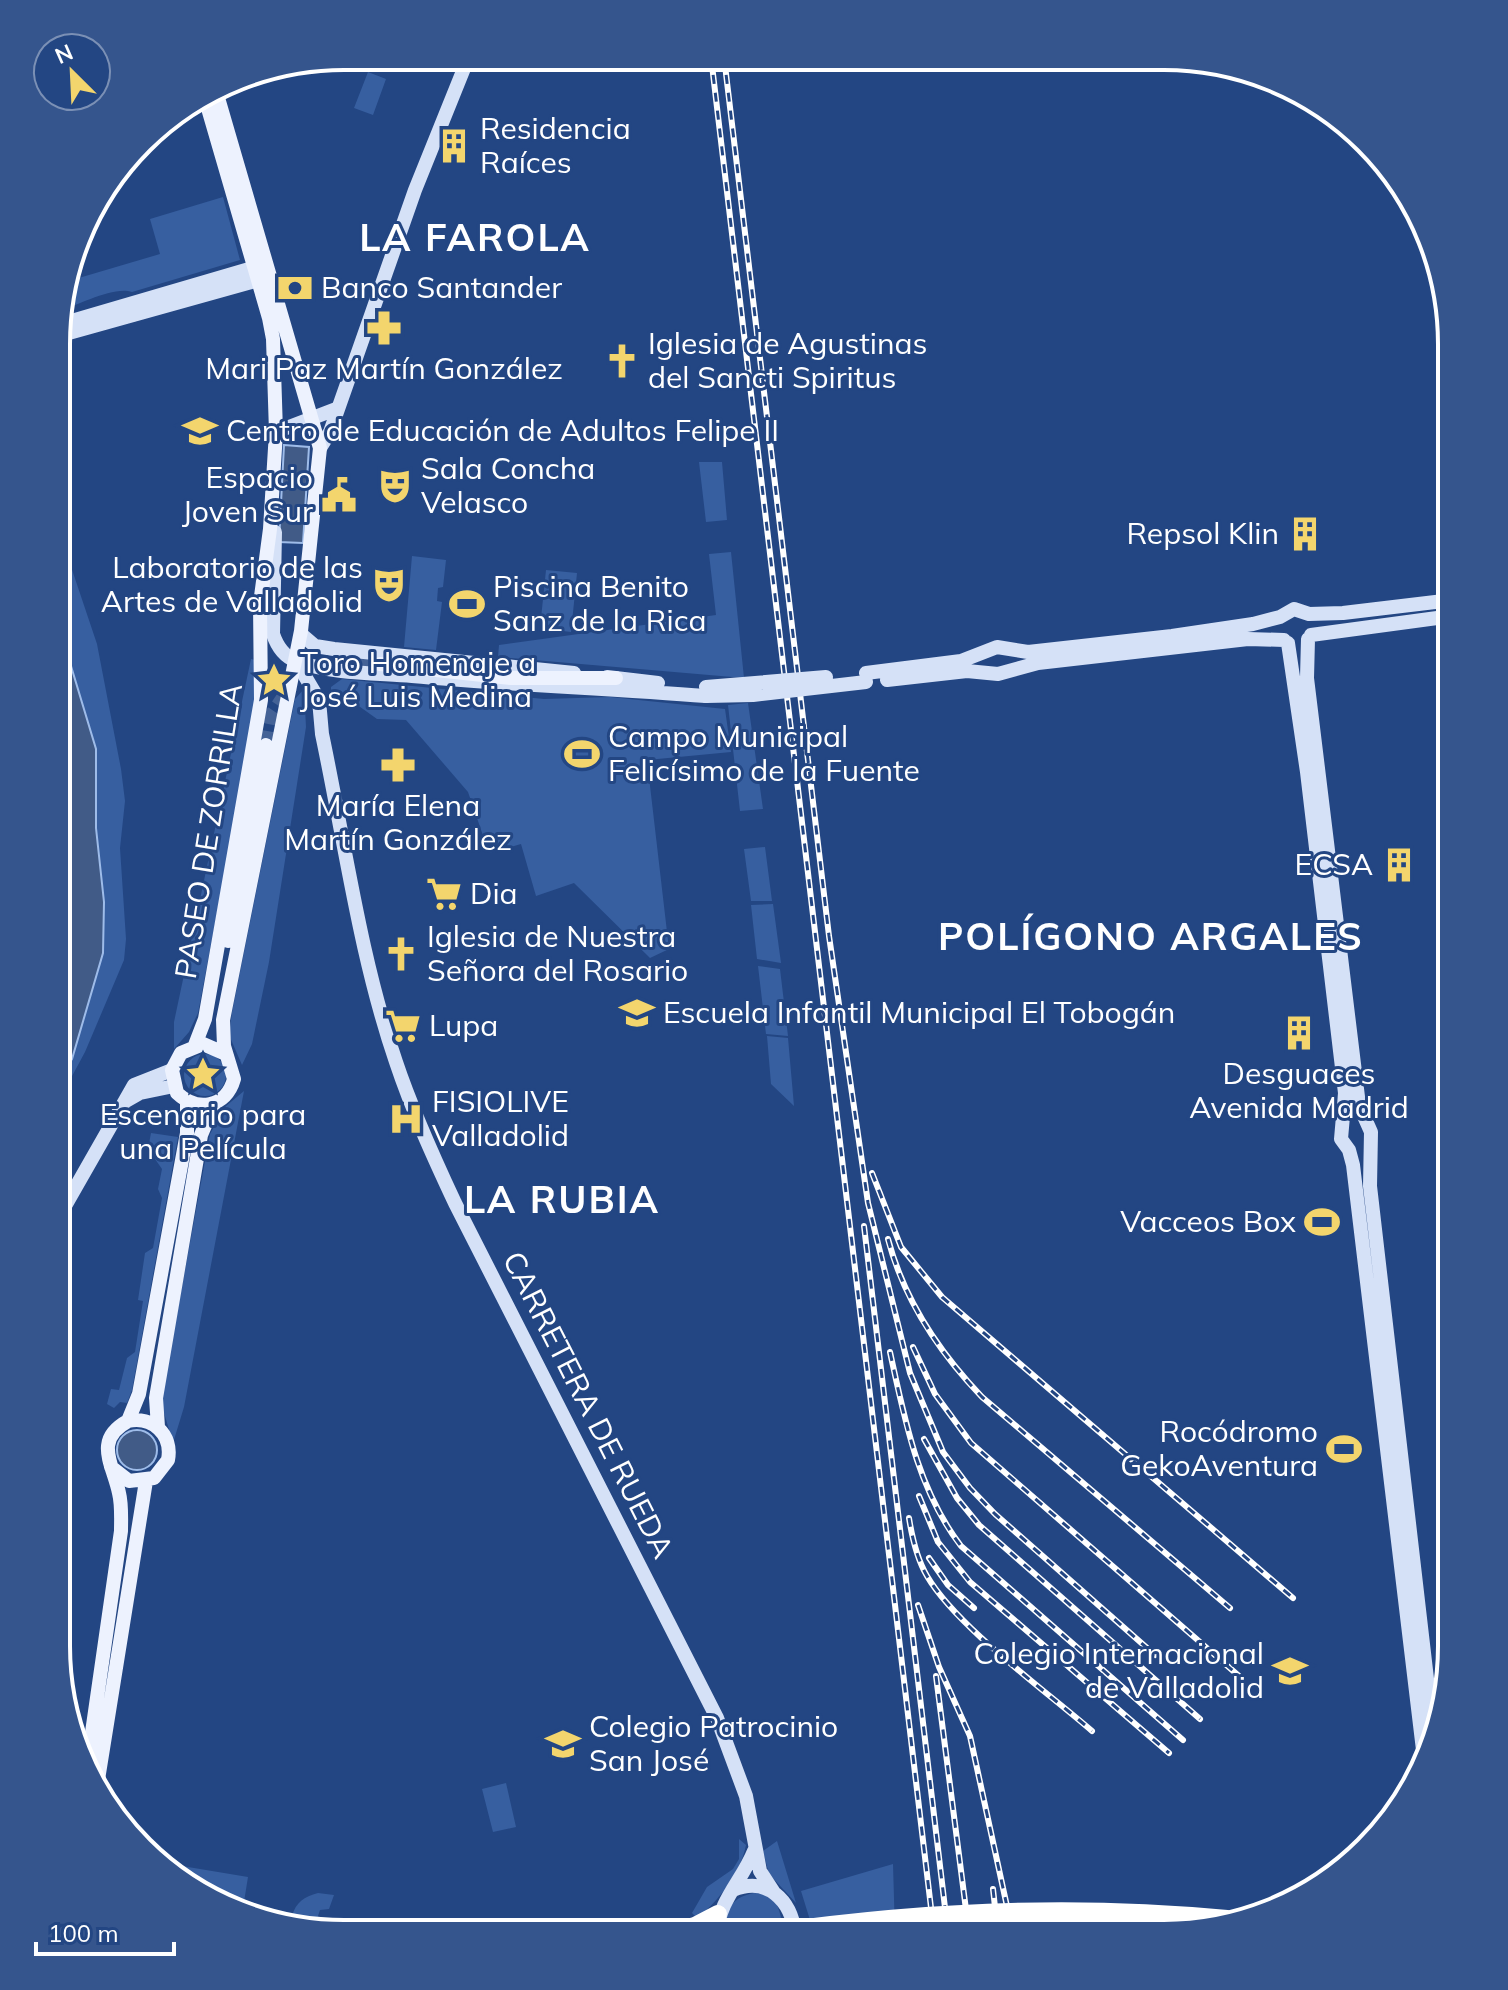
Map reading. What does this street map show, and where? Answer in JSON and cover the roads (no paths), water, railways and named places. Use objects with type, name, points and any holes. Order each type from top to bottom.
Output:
[{"type":"highway","points":[[863,1920],[982,1912],[1105,1911],[1199,1917]]},
{"type":"main road","name":"PASEO DE ZORRILLA","points":[[172,1070],[181,1053],[195,1045],[202,1030],[261,700],[260,604],[276,432],[273,339],[261,273],[218,101]]},
{"type":"main road","name":"PASEO DE ZORRILLA","points":[[100,1770],[146,1481],[160,1472],[168,1460],[168,1445],[158,1427],[156,1398],[201,1135],[214,1104],[232,1085],[233,1067],[226,1054],[223,1020],[301,634],[320,448],[313,418],[261,273],[208,107]]},
{"type":"main road","points":[[380,664],[511,678],[616,678]]},
{"type":"main road","points":[[202,1030],[211,1014],[266,745]]},
{"type":"main road","points":[[195,1045],[209,1045],[226,1054]]},
{"type":"main road","points":[[172,1070],[174,1086],[187,1101],[202,1106],[214,1104]]},
{"type":"main road","points":[[128,1421],[139,1394],[187,1133],[187,1101]]},
{"type":"main road","points":[[90,1748],[121,1531],[120,1497],[106,1455],[108,1442],[118,1426],[128,1421],[144,1420],[158,1427]]},
{"type":"main road","points":[[111,1467],[129,1481],[146,1481]]},
{"type":"street","points":[[320,448],[330,432],[415,190],[463,71]]},
{"type":"street","points":[[71,322],[261,273]]},
{"type":"street","points":[[71,332],[261,273]]},
{"type":"street","points":[[276,432],[336,409]]},
{"type":"street","name":"PASEO DE ZORRILLA","points":[[273,480],[277,491],[271,620],[278,648],[296,661]]},
{"type":"street","points":[[866,677],[961,661],[986,654],[994,648],[1028,652],[1172,636],[1280,617],[1294,609],[1309,614],[1438,601]]},
{"type":"street","points":[[1309,614],[1307,678],[1359,1105],[1364,1124],[1371,1132],[1368,1146],[1430,1708]]},
{"type":"street","points":[[1280,617],[1278,630],[1286,641],[1307,772],[1345,1093],[1345,1127],[1341,1139],[1349,1150],[1421,1738]]},
{"type":"street","points":[[296,661],[329,668],[512,686],[706,691],[866,677],[991,672],[1248,639],[1286,641],[1438,618]]},
{"type":"street","points":[[301,634],[315,646],[338,650],[616,678],[706,691]]},
{"type":"street","points":[[1005,650],[1010,658],[1006,670]]},
{"type":"street","points":[[986,654],[985,664],[991,672]]},
{"type":"street","name":"CARRETERA DE RUEDA","points":[[296,661],[319,700]]},
{"type":"street","name":"CARRETERA DE RUEDA","points":[[329,668],[318,686],[322,734],[372,976],[395,1059],[427,1145],[455,1203],[717,1718],[746,1796],[754,1851],[773,1891],[790,1912],[792,1920]]},
{"type":"street","points":[[70,1197],[134,1085],[172,1070]]},
{"type":"street","points":[[125,1101],[140,1093],[174,1086]]},
{"type":"street","points":[[1345,1127],[1356,1122],[1364,1124]]},
{"type":"street","points":[[1349,1150],[1360,1151],[1368,1146]]},
{"type":"street","points":[[718,1920],[754,1851]]},
{"type":"street","points":[[733,1890],[754,1885],[773,1891]]},
{"type":"tunnel","points":[[317,668],[340,661],[380,664]]},
{"type":"tunnel","points":[[266,745],[272,714],[291,686]]},
{"type":"railway","points":[[713,71],[932,1920]]},
{"type":"railway","points":[[726,71],[829,936],[868,1203],[910,1373],[943,1452],[970,1488],[995,1514],[1155,1655]]},
{"type":"railway","points":[[872,1173],[901,1247],[942,1297],[1293,1598]]},
{"type":"railway","points":[[864,1226],[946,1920]]},
{"type":"railway","points":[[888,1239],[913,1304],[951,1362],[982,1397],[1230,1608]]},
{"type":"railway","points":[[913,1347],[935,1394],[971,1443],[1239,1676]]},
{"type":"railway","points":[[890,1352],[915,1454],[934,1502],[961,1546],[1183,1740]]},
{"type":"railway","points":[[924,1439],[957,1498],[979,1525],[1200,1719]]},
{"type":"railway","points":[[919,1496],[938,1542],[970,1582],[1169,1753]]},
{"type":"railway","points":[[909,1518],[913,1540],[927,1576],[959,1616],[1027,1678],[1092,1731]]},
{"type":"railway","points":[[929,1558],[948,1585],[974,1608]]},
{"type":"railway","points":[[918,1605],[939,1667],[970,1736],[1010,1920]]},
{"type":"railway","points":[[936,1676],[967,1920]]},
{"type":"railway","points":[[993,1889],[996,1920]]},
{"type":"place","name":"Residencia Raíces","points":[[454,146]]},
{"type":"place","name":"Banco Santander","points":[[295,288]]},
{"type":"place","name":"Mari Paz Martín González","points":[[384,328]]},
{"type":"place","name":"Iglesia de Agustinas del Sancti Spiritus","points":[[622,361]]},
{"type":"place","name":"Centro de Educación de Adultos Felipe II","points":[[200,431]]},
{"type":"place","name":"Sala Concha Velasco","points":[[395,486]]},
{"type":"place","name":"Espacio Joven Sur","points":[[339,495]]},
{"type":"place","name":"Repsol Klin","points":[[1305,534]]},
{"type":"place","name":"Laboratorio de las Artes de Valladolid","points":[[389,585]]},
{"type":"place","name":"Piscina Benito Sanz de la Rica","points":[[467,604]]},
{"type":"place","name":"Toro Homenaje a José Luis Medina","points":[[274,680]]},
{"type":"place","name":"Campo Municipal Felicísimo de la Fuente","points":[[582,754]]},
{"type":"place","name":"María Elena Martín González","points":[[398,765]]},
{"type":"place","name":"ECSA","points":[[1399,865]]},
{"type":"place","name":"Dia","points":[[444,894]]},
{"type":"place","name":"Iglesia de Nuestra Señora del Rosario","points":[[401,954]]},
{"type":"place","name":"Escuela Infantil Municipal El Tobogán","points":[[637,1013]]},
{"type":"place","name":"Lupa","points":[[403,1026]]},
{"type":"place","name":"Desguaces Avenida Madrid","points":[[1299,1033]]},
{"type":"place","name":"Escenario para una Película","points":[[203,1074]]},
{"type":"place","name":"FISIOLIVE Valladolid","points":[[406,1119]]},
{"type":"place","name":"Vacceos Box","points":[[1322,1222]]},
{"type":"place","name":"Rocódromo GekoAventura","points":[[1344,1449]]},
{"type":"place","name":"Colegio Internacional de Valladolid","points":[[1290,1671]]},
{"type":"place","name":"Colegio Patrocinio San José","points":[[563,1744]]},
{"type":"district","name":"LA FAROLA","points":[[475,238]]},
{"type":"district","name":"POLÍGONO ARGALES","points":[[1151,937]]},
{"type":"district","name":"LA RUBIA","points":[[562,1200]]}]
